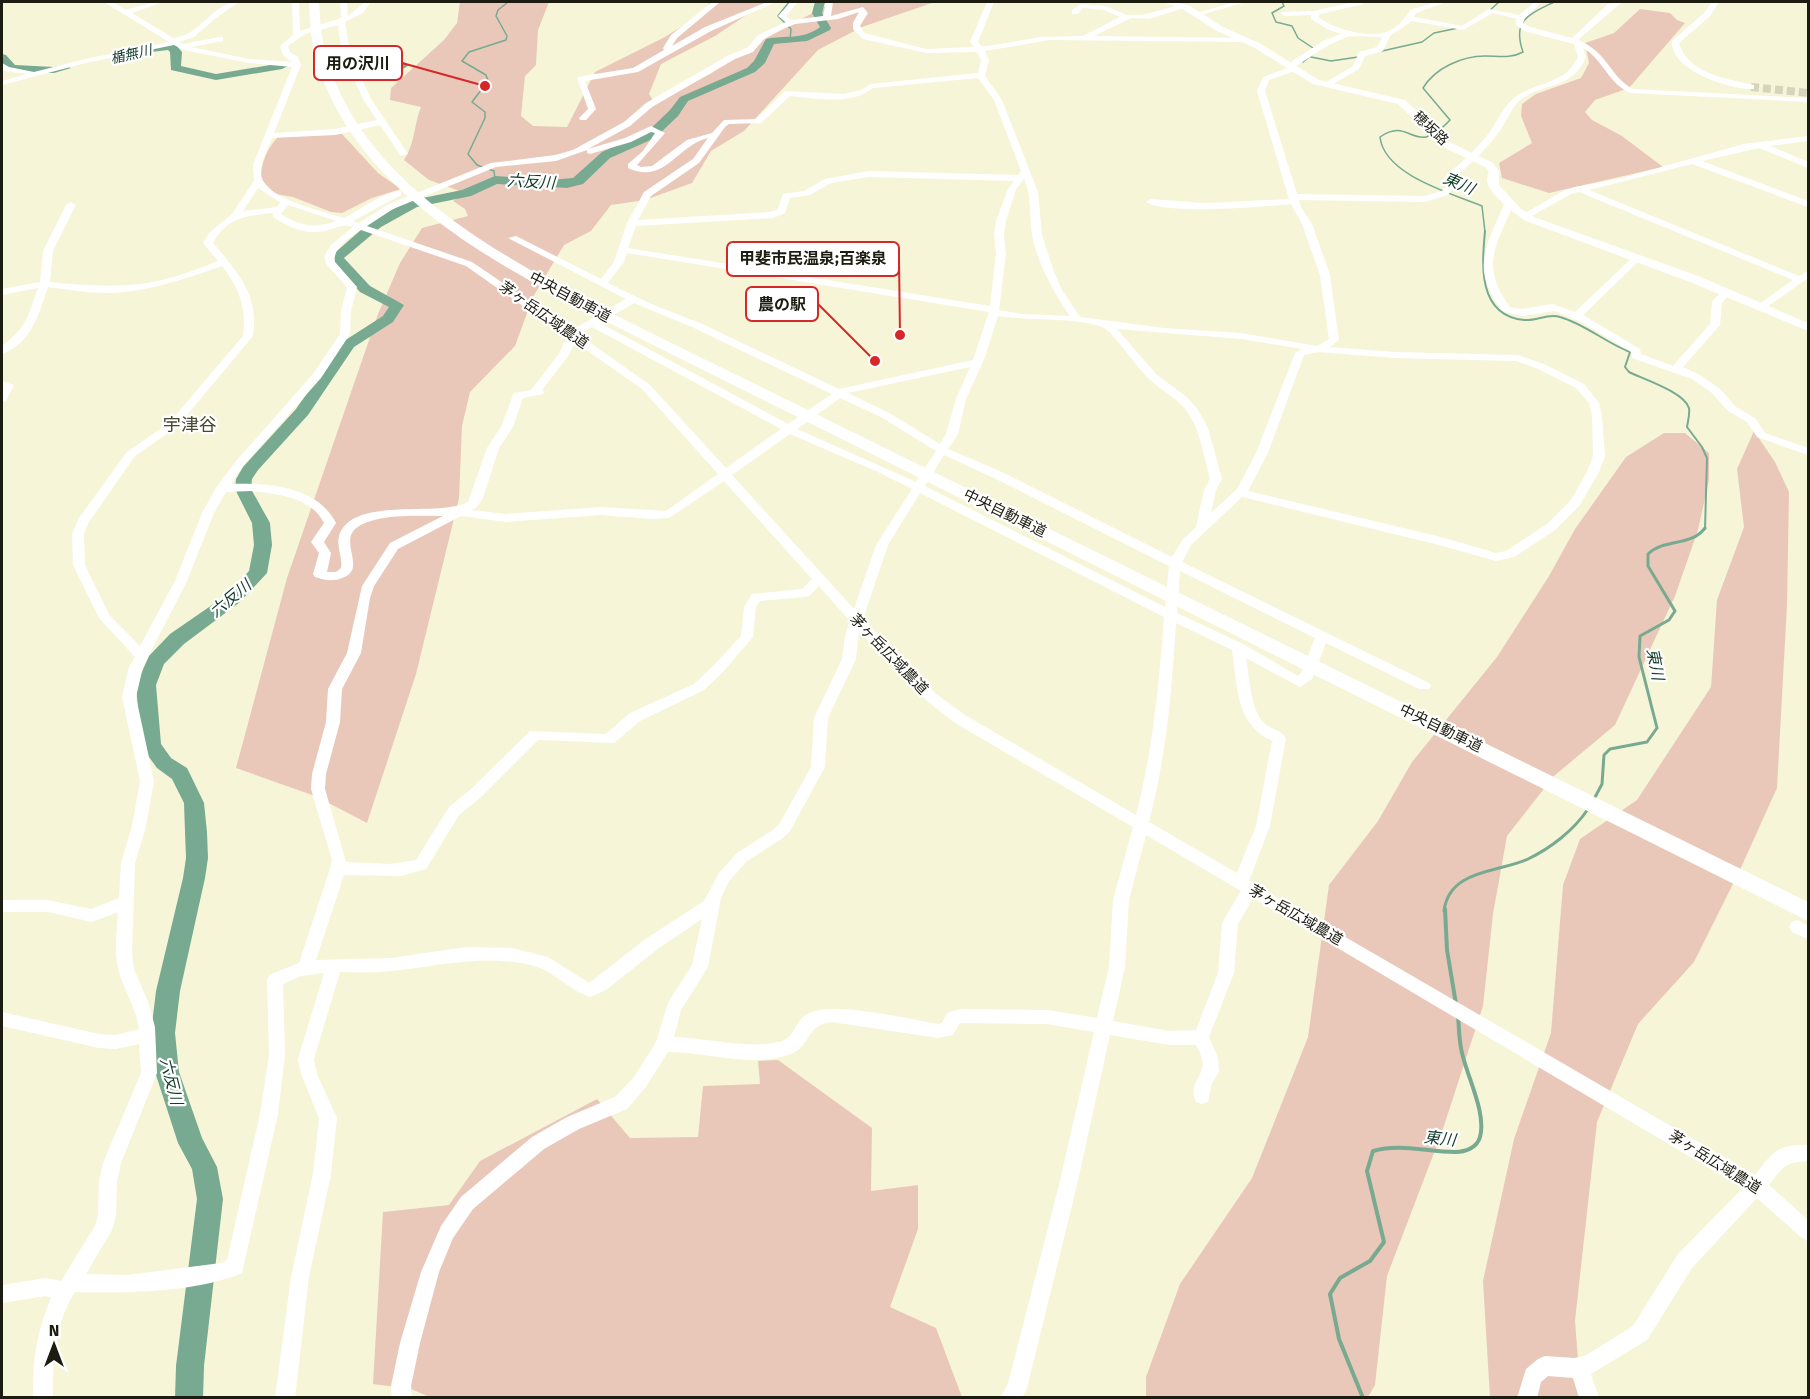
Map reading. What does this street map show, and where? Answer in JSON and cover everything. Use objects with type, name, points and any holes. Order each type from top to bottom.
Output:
[{"type":"highway","name":"中央自動車道","points":[[314,2],[318,47],[334,93],[360,135],[399,173],[461,225],[522,271],[646,336],[1488,745],[1676,840],[1809,898]]},
{"type":"highway","name":"中央自動車道","points":[[324,2],[327,46],[344,92],[399,173]]},
{"type":"highway","name":"中央自動車道","points":[[1676,840],[1805,924]]},
{"type":"main road","name":"穂坂路","points":[[1167,2],[1181,6],[1220,29],[1256,45],[1310,79],[1325,85],[1401,102],[1433,134],[1454,150],[1474,157],[1494,171],[1492,181],[1494,186],[1509,204],[1525,216],[1726,292],[1809,327]]},
{"type":"street","points":[[108,2],[176,43],[200,53],[249,61],[297,65]]},
{"type":"street","points":[[124,13],[160,2]]},
{"type":"street","points":[[176,43],[191,35],[213,16],[236,2]]},
{"type":"street","points":[[295,2],[299,35]]},
{"type":"street","points":[[343,2],[342,20],[346,53],[367,99],[404,154]]},
{"type":"street","points":[[141,655],[105,618],[79,565],[78,534],[82,521],[130,454],[172,425],[248,336],[251,325],[248,295],[242,284],[208,243],[209,239],[237,214],[251,187],[258,181],[255,172],[256,165],[297,65],[295,59],[284,49],[286,43],[299,35],[361,12],[368,2]]},
{"type":"street","points":[[671,49],[667,48],[674,37],[716,2]]},
{"type":"street","points":[[583,118],[592,109],[580,79],[635,70],[708,29],[772,2]]},
{"type":"street","points":[[789,23],[782,16],[794,2]]},
{"type":"street","points":[[823,19],[829,2]]},
{"type":"street","points":[[990,2],[974,42],[982,49],[985,60],[981,75],[985,85],[998,100],[1022,175],[1034,192],[1037,235],[1049,272],[1057,290],[1077,319]]},
{"type":"street","points":[[1197,14],[1242,2]]},
{"type":"street","points":[[1285,14],[1315,13],[1361,2]]},
{"type":"street","points":[[1325,85],[1356,68],[1361,56],[1380,49],[1387,35],[1410,18],[1413,12],[1442,2]]},
{"type":"street","points":[[1521,23],[1539,2]]},
{"type":"street","points":[[1598,2],[1608,9]]},
{"type":"street","points":[[1575,43],[1608,9],[1619,2]]},
{"type":"street","points":[[1715,2],[1701,21],[1675,43],[1676,50],[1682,60],[1703,73],[1751,87]]},
{"type":"street","points":[[1075,12],[1080,6],[1105,8],[1126,17],[1136,18],[1167,12],[1181,6]]},
{"type":"street","points":[[43,1398],[43,1358],[50,1324],[67,1287],[103,1230],[107,1215],[108,1181],[112,1163],[149,1073],[147,1035],[140,1002],[126,969],[124,954],[128,863],[139,826],[147,782],[129,697],[141,655],[181,580],[208,513],[228,488],[240,463],[317,376],[345,334],[346,311],[352,287],[330,263],[329,257],[334,247],[361,225],[390,207],[486,168],[567,156],[576,152],[627,124],[649,105],[732,57],[750,50],[761,37],[789,23],[838,17],[860,9],[864,13],[856,22],[855,28],[858,33],[866,37],[926,51],[1004,48],[1033,39],[1243,40]]},
{"type":"street","points":[[1410,18],[1423,23],[1436,22],[1460,28],[1492,11],[1596,53],[1610,67],[1621,85],[1631,91],[1809,100]]},
{"type":"street","points":[[1315,13],[1314,17],[1318,22],[1349,33],[1387,35]]},
{"type":"street","points":[[1085,38],[1126,17]]},
{"type":"street","points":[[1010,1398],[1017,1388],[1068,1185],[1117,967],[1121,900],[1139,824],[1152,782],[1165,694],[1175,569],[1187,542],[1240,493],[1262,453],[1300,353],[1318,349],[1334,340],[1325,275],[1307,224],[1294,199],[1260,92],[1266,78],[1292,67],[1326,42],[1349,33]]},
{"type":"street","points":[[2,83],[45,71],[176,43],[220,39]]},
{"type":"street","points":[[1151,202],[1205,206],[1268,205],[1294,199],[1425,199],[1447,191],[1448,178],[1474,157],[1518,98],[1560,82],[1578,66],[1582,57],[1575,43]]},
{"type":"street","points":[[2,65],[7,69],[45,71]]},
{"type":"street","points":[[603,283],[616,269],[632,223],[647,194],[696,161],[714,135],[727,122],[758,121],[788,93],[853,95],[867,92],[872,86],[981,75]]},
{"type":"street","points":[[269,136],[342,131],[381,122]]},
{"type":"street","points":[[576,152],[611,145],[655,130],[661,133],[655,137],[650,148],[631,166],[656,169],[688,143],[714,135]]},
{"type":"street","points":[[1525,216],[1560,195],[1578,189],[1619,181],[1693,160],[1760,145],[1809,139]]},
{"type":"street","points":[[1760,145],[1809,165]]},
{"type":"street","points":[[1693,160],[1809,204]]},
{"type":"street","points":[[632,223],[773,215],[782,211],[786,196],[807,194],[812,187],[833,179],[857,178],[865,174],[1022,175]]},
{"type":"street","points":[[402,1398],[401,1386],[408,1354],[430,1272],[447,1232],[467,1203],[538,1143],[573,1124],[621,1103],[639,1082],[663,1045],[674,1008],[700,967],[715,898],[724,878],[742,857],[778,834],[785,826],[818,767],[821,718],[849,659],[851,636],[885,539],[952,434],[961,399],[978,362],[994,311],[1001,254],[999,234],[1001,221],[1022,175]]},
{"type":"street","name":"茅ヶ岳広域農道","points":[[258,181],[267,192],[286,201],[443,254],[477,269],[646,387],[912,680],[960,719],[1587,1084],[1757,1186],[1809,1232]]},
{"type":"street","points":[[286,201],[276,215],[298,227],[317,228],[339,222],[401,191],[429,184],[448,183]]},
{"type":"street","points":[[1578,189],[1804,276]]},
{"type":"street","points":[[1509,204],[1491,243],[1490,282],[1497,298],[1506,309],[1526,314],[1555,307],[1612,335],[1636,351],[1636,356],[1675,370],[1677,368],[1696,377],[1716,392],[1732,409],[1751,420],[1761,435],[1809,452]]},
{"type":"street","points":[[2,351],[28,329],[47,276],[48,251],[71,205]]},
{"type":"street","points":[[237,214],[278,210]]},
{"type":"street","points":[[513,238],[603,283],[631,300],[715,334],[836,397],[885,415],[940,454],[1000,476],[1175,569],[1424,686]]},
{"type":"street","points":[[623,250],[1022,317],[1077,319],[1108,325],[1241,336],[1318,349],[1394,355],[1517,358],[1549,369],[1580,386],[1594,403],[1600,432],[1599,456],[1593,472],[1576,502],[1551,527],[1510,554],[1496,557],[1441,540],[1240,493]]},
{"type":"street","points":[[1575,317],[1637,258]]},
{"type":"street","points":[[2,292],[44,284],[100,290],[144,286],[172,281],[224,262]]},
{"type":"street","points":[[1760,307],[1804,276]]},
{"type":"street","points":[[1677,368],[1715,325],[1717,302],[1726,292]]},
{"type":"street","points":[[306,967],[339,860],[318,789],[319,774],[333,722],[336,689],[354,653],[368,586],[394,546],[460,512],[477,498],[494,448],[507,426],[518,395],[537,392],[564,355],[572,335],[631,300]]},
{"type":"street","points":[[591,322],[647,355],[793,427],[846,457],[920,485],[1170,611],[1295,680],[1300,682],[1308,676],[1321,638]]},
{"type":"street","points":[[1108,325],[1152,376],[1184,400],[1202,428],[1216,474],[1202,528]]},
{"type":"street","points":[[228,488],[253,487],[307,499],[322,508],[330,523],[317,542],[325,553],[319,574],[326,577],[345,572],[349,564],[344,538],[347,532],[359,522],[391,514],[460,512],[491,518],[581,511],[656,516],[669,514],[843,391],[978,362]]},
{"type":"street","points":[[2,384],[9,385],[2,399]]},
{"type":"street","points":[[338,869],[358,867],[395,871],[421,864],[454,811],[476,793],[535,735],[609,738],[635,717],[699,687],[717,670],[747,637],[750,607],[756,597],[805,593],[819,580]]},
{"type":"street","points":[[1202,1096],[1204,1080],[1211,1072],[1210,1058],[1201,1038],[1226,973],[1230,923],[1246,886],[1263,826],[1279,738],[1265,732],[1254,723],[1249,713],[1238,647]]},
{"type":"street","points":[[2,1294],[46,1287],[128,1284],[188,1277],[221,1272],[235,1266],[269,1114],[277,1055],[275,980],[306,967],[385,965],[442,956],[514,957],[534,958],[551,964],[580,987],[590,990],[600,985],[653,943],[689,920],[715,898]]},
{"type":"street","points":[[2,906],[48,906],[92,916],[125,902]]},
{"type":"street","points":[[285,1398],[300,1277],[322,1174],[328,1118],[309,1074],[306,1059],[324,1005],[334,965]]},
{"type":"street","points":[[663,1045],[749,1050],[787,1048],[796,1042],[810,1020],[819,1015],[938,1031],[946,1030],[953,1018],[960,1016],[1047,1017],[1169,1038],[1201,1038]]},
{"type":"street","points":[[3,1022],[99,1041],[116,1042],[147,1035]]},
{"type":"street","points":[[1527,1398],[1533,1376],[1545,1366],[1588,1365],[1640,1333],[1685,1262],[1757,1186],[1777,1161],[1788,1154],[1809,1153]]},
{"type":"street","points":[[1579,1366],[1589,1398]]},
{"type":"shaded area","points":[[460,2],[549,2],[538,30],[536,65],[525,76],[521,116],[533,126],[567,127],[595,72],[665,37],[703,13],[710,2],[773,2],[757,8],[715,36],[661,64],[649,94],[654,102],[710,74],[766,38],[833,2],[935,2],[862,27],[818,50],[744,131],[711,151],[692,183],[645,200],[611,205],[591,231],[564,245],[533,297],[515,346],[470,392],[462,426],[459,498],[416,674],[367,823],[315,796],[236,768],[287,578],[378,314],[400,263],[422,228],[468,216],[465,209],[453,201],[465,193],[429,180],[404,160],[408,154],[421,107],[390,100],[391,88],[444,40],[457,23]]},
{"type":"shaded area","points":[[1640,9],[1670,13],[1677,20],[1685,23],[1629,88],[1595,100],[1585,112],[1592,120],[1622,136],[1663,167],[1549,193],[1502,178],[1499,163],[1532,143],[1521,116],[1522,104],[1536,94],[1581,78],[1589,63],[1585,43],[1614,33]]},
{"type":"shaded area","points":[[342,134],[378,173],[401,189],[372,198],[342,213],[331,212],[293,197],[275,194],[261,179],[265,156],[278,137]]},
{"type":"shaded area","points":[[1754,431],[1775,462],[1789,492],[1787,605],[1777,788],[1739,872],[1694,962],[1638,1024],[1597,1122],[1575,1321],[1581,1397],[1490,1398],[1483,1281],[1514,1139],[1551,1033],[1563,885],[1580,839],[1637,800],[1711,687],[1717,600],[1744,527],[1737,469]]},
{"type":"shaded area","points":[[1664,433],[1685,433],[1709,453],[1709,480],[1698,530],[1675,596],[1615,725],[1554,776],[1507,836],[1493,914],[1483,1006],[1442,1132],[1387,1276],[1375,1385],[1368,1397],[1146,1398],[1146,1377],[1180,1284],[1252,1178],[1308,1037],[1329,885],[1378,821],[1412,762],[1497,657],[1549,576],[1575,529],[1626,457]]},
{"type":"shaded area","points":[[778,1060],[872,1128],[871,1191],[918,1185],[918,1229],[890,1307],[936,1328],[962,1397],[432,1398],[411,1389],[373,1384],[383,1212],[449,1205],[480,1161],[597,1099],[630,1138],[698,1137],[703,1086],[760,1084],[758,1061]]},
{"type":"waterway","points":[[495,180],[494,171],[477,165],[468,154],[485,118],[485,112],[472,102],[488,81],[486,75],[462,61],[469,52],[506,40],[507,36],[496,16],[498,10],[508,2]]},
{"type":"waterway","points":[[789,2],[778,16],[791,29],[790,40]]},
{"type":"waterway","name":"六反川","points":[[189,1398],[190,1366],[210,1199],[204,1167],[191,1143],[167,1072],[163,1033],[168,991],[194,878],[197,858],[196,832],[194,803],[180,774],[164,763],[151,746],[146,685],[156,661],[177,639],[234,598],[258,573],[263,545],[261,523],[243,489],[244,479],[251,467],[302,412],[349,344],[388,319],[397,305],[365,289],[336,258],[376,224],[413,204],[466,193],[495,180],[549,184],[567,184],[578,181],[606,155],[651,135],[674,113],[684,99],[751,70],[759,63],[770,41],[800,39],[820,33],[826,28],[817,13],[820,2]]},
{"type":"waterway","points":[[1282,2],[1284,6],[1272,13],[1276,22],[1292,26],[1298,38],[1313,48]]},
{"type":"waterway","points":[[1489,11],[1499,2]]},
{"type":"waterway","name":"東川","points":[[1485,232],[1482,206],[1421,181],[1406,172],[1393,162],[1384,150],[1380,137],[1399,131],[1420,137],[1438,131],[1450,120],[1423,88],[1428,81],[1450,64],[1467,58],[1509,56],[1523,52],[1520,41],[1521,26],[1530,15],[1554,2]]},
{"type":"waterway","points":[[1382,51],[1422,42],[1434,33],[1458,28]]},
{"type":"waterway","name":"楯無川","points":[[143,50],[171,46],[176,52],[175,68],[216,77],[282,66]]},
{"type":"waterway","points":[[1303,62],[1312,55]]},
{"type":"waterway","name":"楯無川","points":[[2,57],[11,68],[54,70],[65,68]]},
{"type":"waterway","points":[[1311,57],[1331,61],[1358,57]]},
{"type":"waterway","name":"楯無川","points":[[352,58],[384,68],[403,65]]},
{"type":"waterway","name":"東川","points":[[1485,232],[1483,258],[1486,286],[1490,298],[1498,309],[1509,316],[1524,320],[1556,316],[1578,324],[1630,352],[1625,367],[1629,372],[1672,391],[1686,402],[1689,408],[1687,427],[1707,458],[1705,529]]},
{"type":"waterway","name":"東川","points":[[1593,801],[1602,784],[1604,755],[1610,749],[1647,742],[1657,728],[1639,657],[1640,636],[1669,620],[1675,611],[1648,566],[1648,554],[1662,546],[1693,538],[1705,528]]},
{"type":"waterway","name":"東川","points":[[1444,911],[1448,897],[1455,887],[1477,874],[1516,864],[1537,855],[1569,831],[1588,809]]},
{"type":"waterway","name":"東川","points":[[1445,909],[1447,950],[1456,1004]]},
{"type":"waterway","name":"東川","points":[[1363,1398],[1339,1339],[1330,1294],[1340,1278],[1370,1261],[1384,1242],[1367,1171],[1373,1151],[1403,1148],[1459,1152],[1470,1149],[1480,1137],[1481,1116],[1463,1058],[1458,1016]]},
{"type":"tunnel","points":[[1751,87],[1808,93]]},
{"type":"place","name":"用の沢川","points":[[485,86]]},
{"type":"place","name":"甲斐市民温泉;百楽泉","points":[[900,335]]},
{"type":"place","name":"農の駅","points":[[875,361]]},
{"type":"district","name":"宇津谷","points":[[190,425]]}]
